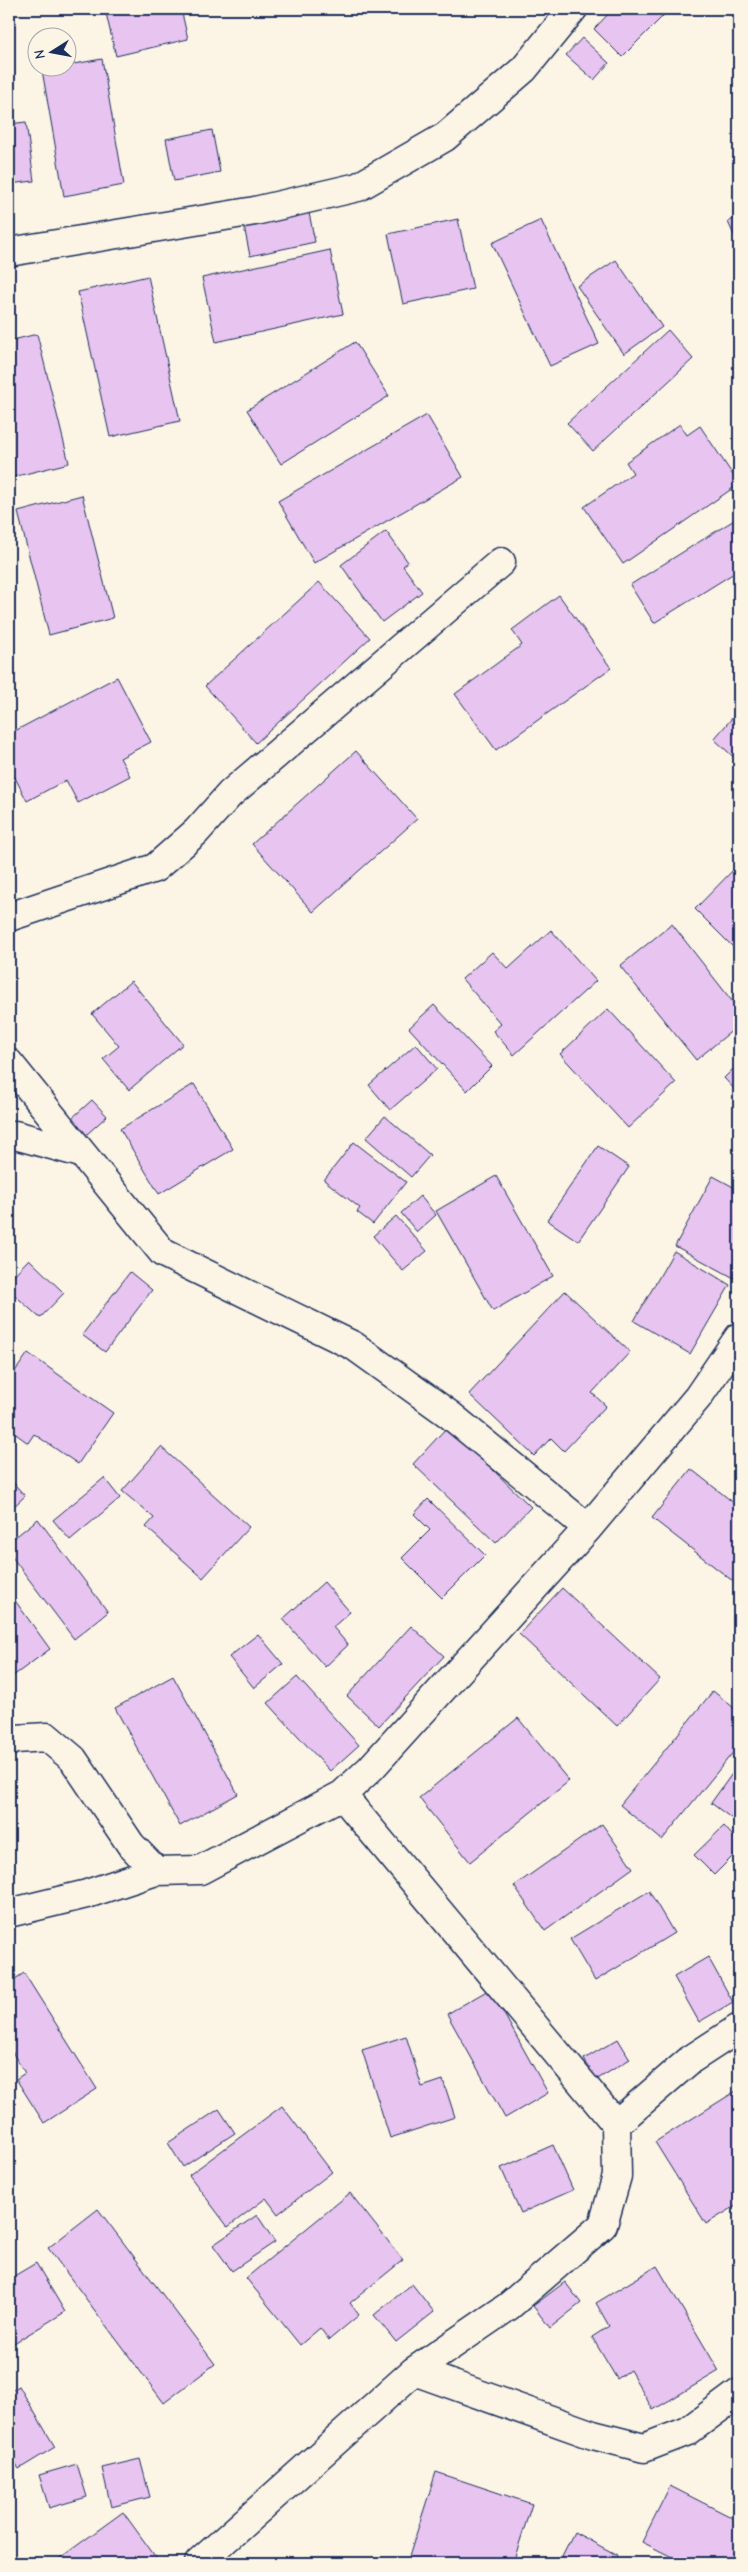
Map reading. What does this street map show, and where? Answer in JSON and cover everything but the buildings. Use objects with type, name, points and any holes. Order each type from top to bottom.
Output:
[{"type":"street","points":[[9,252],[255,211],[358,187],[444,137],[524,69],[573,9]]},
{"type":"street","points":[[9,917],[155,868],[196,832],[230,794],[501,562]]},
{"type":"street","points":[[9,1062],[163,1253],[354,1346],[450,1416],[588,1528]]},
{"type":"street","points":[[9,1137],[15,1135],[81,1153]]},
{"type":"street","points":[[9,1913],[87,1894],[156,1871],[200,1870],[342,1795],[371,1768],[588,1528],[698,1397],[739,1337]]},
{"type":"street","points":[[9,1742],[15,1739],[46,1737],[73,1759],[131,1845],[156,1871]]},
{"type":"street","points":[[199,2563],[414,2371],[509,2306],[603,2225],[617,2176],[616,2124],[342,1795]]},
{"type":"street","points":[[616,2124],[690,2060],[739,2028]]},
{"type":"street","points":[[414,2371],[593,2435],[644,2448],[688,2431],[739,2393]]}]
